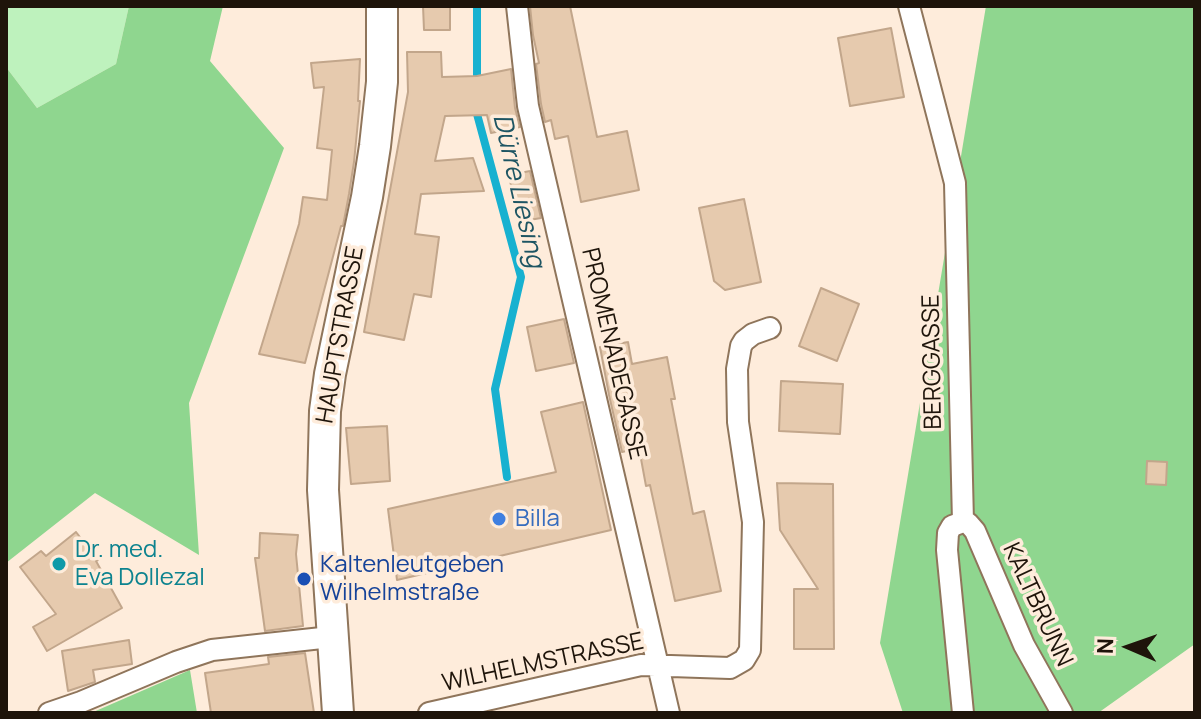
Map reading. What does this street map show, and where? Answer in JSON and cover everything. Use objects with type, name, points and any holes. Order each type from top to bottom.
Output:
[{"type":"main road","name":"HAUPTSTRASSE","points":[[338,713],[323,490],[325,411],[375,146],[382,82],[382,6]]},
{"type":"street","name":"PROMENADEGASSE","points":[[517,6],[528,106],[669,713]]},
{"type":"street","name":"BERGGASSE","points":[[909,6],[955,183],[963,522],[952,526],[946,540],[963,713]]},
{"type":"street","name":"WILHELMSTRASSE","points":[[429,713],[641,665],[730,668],[744,660],[750,650],[753,522],[738,422],[737,369],[744,341],[770,328]]},
{"type":"street","name":"KALTBRUNN","points":[[963,522],[975,531],[1024,645],[1062,713]]},
{"type":"street","points":[[49,713],[212,650],[331,637]]},
{"type":"green space","points":[[6,6],[129,6],[116,64],[37,108],[6,67]]},
{"type":"green space","points":[[129,6],[223,6],[210,61],[284,148],[189,403],[199,555],[95,493],[6,563],[6,67],[37,108],[116,64]]},
{"type":"green space","points":[[986,6],[1195,6],[1195,644],[1098,713],[903,713],[880,643]]},
{"type":"green space","points":[[190,670],[197,713],[91,713]]},
{"type":"building","points":[[423,6],[450,6],[450,30],[424,30]]},
{"type":"building","points":[[530,6],[570,6],[597,137],[627,131],[639,190],[581,202],[568,136],[555,139],[551,120],[545,122]]},
{"type":"building","points":[[891,28],[904,97],[850,106],[838,38]]},
{"type":"building","points":[[407,52],[441,52],[442,77],[477,76],[511,69],[520,127],[491,133],[487,115],[445,116],[435,161],[473,158],[484,191],[421,194],[415,234],[439,237],[431,297],[414,294],[404,340],[364,332],[408,92]]},
{"type":"building","points":[[360,59],[360,101],[349,194],[305,363],[259,354],[299,224],[303,197],[327,200],[332,150],[317,148],[324,87],[314,88],[311,63]]},
{"type":"building","points":[[530,171],[541,218],[518,222],[509,175]]},
{"type":"building","points":[[744,199],[761,282],[725,290],[714,281],[699,208]]},
{"type":"building","points":[[821,288],[859,304],[837,361],[799,346]]},
{"type":"building","points":[[564,319],[574,363],[536,371],[527,327]]},
{"type":"building","points":[[628,342],[632,364],[667,357],[675,399],[671,399],[693,514],[704,511],[721,591],[675,601],[650,485],[646,486],[639,448],[622,452],[600,347]]},
{"type":"building","points":[[781,381],[843,384],[840,434],[779,431]]},
{"type":"building","name":"Billa","points":[[583,402],[611,530],[397,580],[388,509],[556,472],[541,412]]},
{"type":"building","points":[[387,426],[390,481],[351,484],[346,428]]},
{"type":"building","points":[[1147,461],[1167,462],[1166,485],[1146,484]]},
{"type":"building","points":[[777,483],[833,484],[834,649],[794,649],[794,589],[818,589],[780,530]]},
{"type":"building","points":[[76,532],[98,560],[122,608],[47,651],[33,627],[56,614],[20,567],[41,551],[46,556]]},
{"type":"building","points":[[260,533],[298,535],[296,554],[303,626],[265,631],[255,558],[259,558]]},
{"type":"building","points":[[129,640],[132,664],[93,670],[95,682],[68,691],[62,651]]},
{"type":"building","points":[[305,653],[314,713],[211,713],[205,673],[269,664],[268,657]]},
{"type":"waterway","name":"Dürre Liesing","points":[[477,6],[477,86]]},
{"type":"waterway","name":"Dürre Liesing","points":[[477,107],[521,277],[495,389],[507,477]]},
{"type":"place","name":"Billa","points":[[499,519]]},
{"type":"place","name":"Dr. med. Eva Dollezal","points":[[59,564]]},
{"type":"place","name":"Kaltenleutgeben Wilhelmstraße","points":[[304,579]]}]
